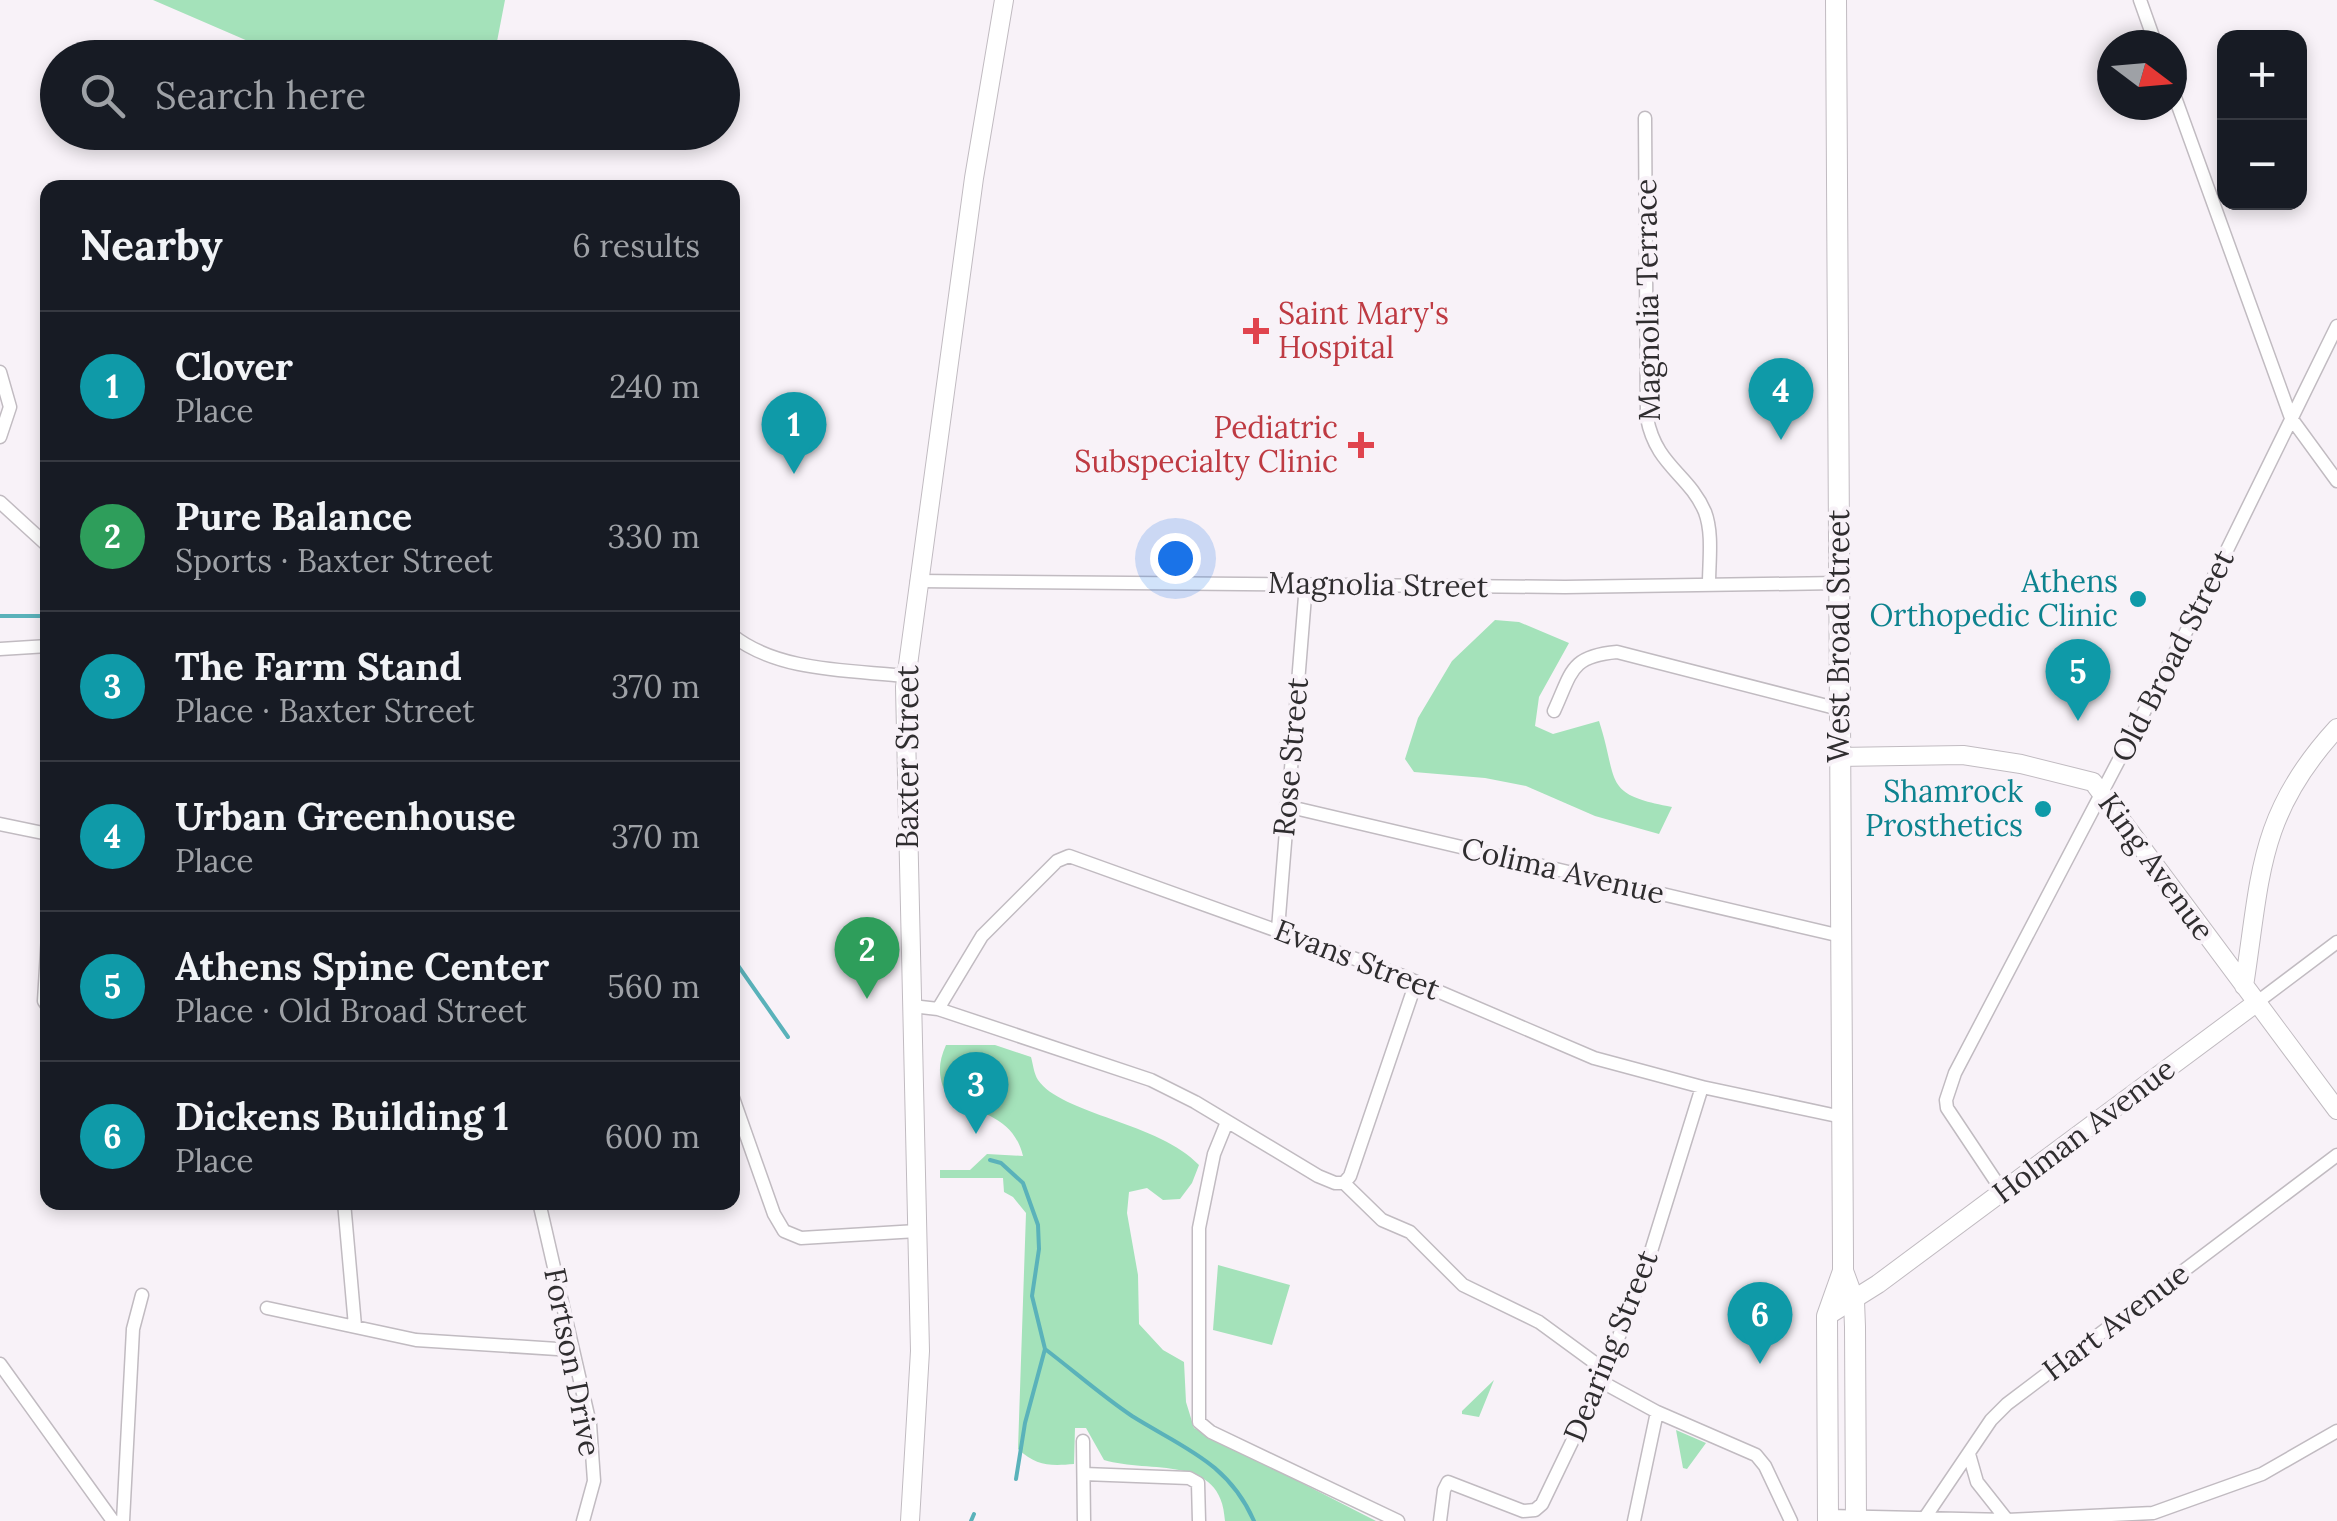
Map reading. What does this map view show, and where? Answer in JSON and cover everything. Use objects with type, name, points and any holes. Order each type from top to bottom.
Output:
[{"type":"main road","name":"Baxter Street","points":[[910,1521],[920,1351],[904,770],[905,676],[974,178],[1004,0]]},
{"type":"main road","name":"West Broad Street","points":[[1836,0],[1844,1271],[1854,1301],[1856,1519]]},
{"type":"main road","points":[[2244,986],[2260,869],[2280,807],[2304,766],[2337,728]]},
{"type":"main road","name":"King Avenue","points":[[1838,757],[1935,754],[1990,758],[2093,782],[2337,1110]]},
{"type":"main road","name":"Holman Avenue","points":[[1828,1316],[2003,1192],[2256,1002]]},
{"type":"main road","name":"West Broad Street","points":[[1828,1518],[1828,1316],[1844,1271]]},
{"type":"street","points":[[2140,0],[2151,30]]},
{"type":"street","name":"Magnolia Terrace","points":[[1645,118],[1647,418],[1658,454],[1704,510],[1710,584]]},
{"type":"street","points":[[2183,120],[2291,418],[2337,481]]},
{"type":"street","name":"Old Broad Street","points":[[2003,1192],[1952,1120],[1947,1108],[1949,1090],[2205,595],[2337,326]]},
{"type":"street","points":[[0,372],[10,407],[0,437]]},
{"type":"street","points":[[0,502],[40,539]]},
{"type":"street","name":"Magnolia Street","points":[[917,581],[1565,588],[1838,583]]},
{"type":"street","name":"Rose Street","points":[[1278,929],[1306,584]]},
{"type":"street","points":[[740,641],[764,655],[812,666],[905,676]]},
{"type":"street","points":[[0,649],[40,646]]},
{"type":"street","points":[[1554,712],[1576,664],[1593,654],[1617,652],[1839,710]]},
{"type":"street","name":"Colima Avenue","points":[[1286,806],[1840,936]]},
{"type":"street","points":[[0,824],[40,832]]},
{"type":"street","name":"Evans Street","points":[[938,1010],[982,936],[1066,856],[1278,929],[1416,982],[1565,1047],[1702,1087],[1842,1116]]},
{"type":"street","name":"Holman Avenue","points":[[2256,1002],[2337,942]]},
{"type":"street","points":[[912,1006],[938,1010],[1151,1080],[1335,1183],[1350,1176],[1416,982]]},
{"type":"street","name":"Dearing Street","points":[[1440,1521],[1448,1482],[1519,1510],[1535,1510],[1542,1504],[1604,1376],[1652,1248],[1702,1087]]},
{"type":"street","points":[[740,1118],[774,1214],[784,1231],[801,1238],[917,1231]]},
{"type":"street","points":[[1226,1122],[1210,1168],[1199,1228],[1199,1422],[1210,1432],[1398,1521]]},
{"type":"street","name":"Hart Avenue","points":[[1926,1516],[1991,1420],[2007,1404],[2337,1155]]},
{"type":"street","points":[[1344,1182],[1382,1220],[1410,1232],[1463,1285],[1539,1322],[1604,1376],[1657,1412],[1750,1450],[1761,1459],[1791,1521]]},
{"type":"street","points":[[345,1210],[356,1326]]},
{"type":"street","name":"Fortson Drive","points":[[541,1210],[594,1457],[594,1481],[583,1521]]},
{"type":"street","points":[[124,1521],[133,1329],[142,1295]]},
{"type":"street","points":[[267,1308],[416,1340],[573,1350]]},
{"type":"street","points":[[0,1364],[113,1521]]},
{"type":"street","points":[[1634,1521],[1657,1412]]},
{"type":"street","points":[[1828,1518],[1926,1516],[2006,1520],[2153,1512],[2262,1474],[2337,1431]]},
{"type":"street","points":[[1083,1441],[1084,1521]]},
{"type":"street","points":[[1968,1454],[1977,1482],[2006,1520]]},
{"type":"street","points":[[1084,1474],[1189,1478],[1198,1484],[1200,1521]]},
{"type":"green space","points":[[153,0],[505,0],[497,40],[245,40]]},
{"type":"green space","points":[[1495,620],[1519,622],[1569,643],[1539,697],[1535,726],[1553,734],[1599,721],[1616,782],[1633,797],[1672,807],[1659,834],[1595,816],[1526,786],[1414,772],[1405,759],[1418,718],[1452,661]]},
{"type":"green space","points":[[946,1045],[995,1045],[1031,1057],[1037,1078],[1050,1092],[1161,1139],[1199,1165],[1180,1199],[1163,1200],[1147,1188],[1129,1192],[1127,1213],[1138,1275],[1139,1324],[1163,1350],[1184,1362],[1186,1402],[1194,1428],[1376,1521],[1225,1521],[1221,1499],[1198,1476],[1181,1470],[1104,1460],[1086,1428],[1075,1428],[1074,1464],[1044,1464],[1018,1449],[1026,1213],[1004,1192],[1003,1178],[940,1178],[940,1170],[970,1170],[987,1154],[1023,1156],[1019,1143],[1005,1125],[950,1102],[940,1074]]},
{"type":"green space","points":[[1218,1265],[1290,1285],[1272,1345],[1213,1330]]},
{"type":"green space","points":[[1494,1380],[1479,1417],[1462,1414],[1462,1411]]},
{"type":"green space","points":[[1676,1430],[1706,1443],[1687,1469],[1683,1468]]},
{"type":"waterway","points":[[0,616],[40,616]]},
{"type":"waterway","points":[[740,968],[788,1037]]},
{"type":"waterway","points":[[990,1160],[1001,1163],[1023,1183],[1038,1225],[1039,1249],[1032,1296],[1045,1349],[1025,1423],[1016,1479]]},
{"type":"waterway","points":[[1045,1349],[1132,1416],[1217,1470],[1231,1484],[1254,1521]]},
{"type":"waterway","points":[[971,1521],[974,1514]]},
{"type":"place","name":"Saint Mary's Hospital","points":[[1256,331]]},
{"type":"place","name":"Urban Greenhouse","points":[[1781,440]]},
{"type":"place","name":"Pediatric Subspecialty Clinic","points":[[1361,445]]},
{"type":"place","name":"Clover","points":[[794,474]]},
{"type":"place","name":"Athens Orthopedic Clinic","points":[[2138,599]]},
{"type":"place","name":"Athens Spine Center","points":[[2078,721]]},
{"type":"place","name":"Shamrock Prosthetics","points":[[2043,809]]},
{"type":"place","name":"Pure Balance","points":[[867,999]]},
{"type":"place","name":"The Farm Stand","points":[[976,1134]]},
{"type":"place","name":"Dickens Building 1","points":[[1760,1364]]}]
